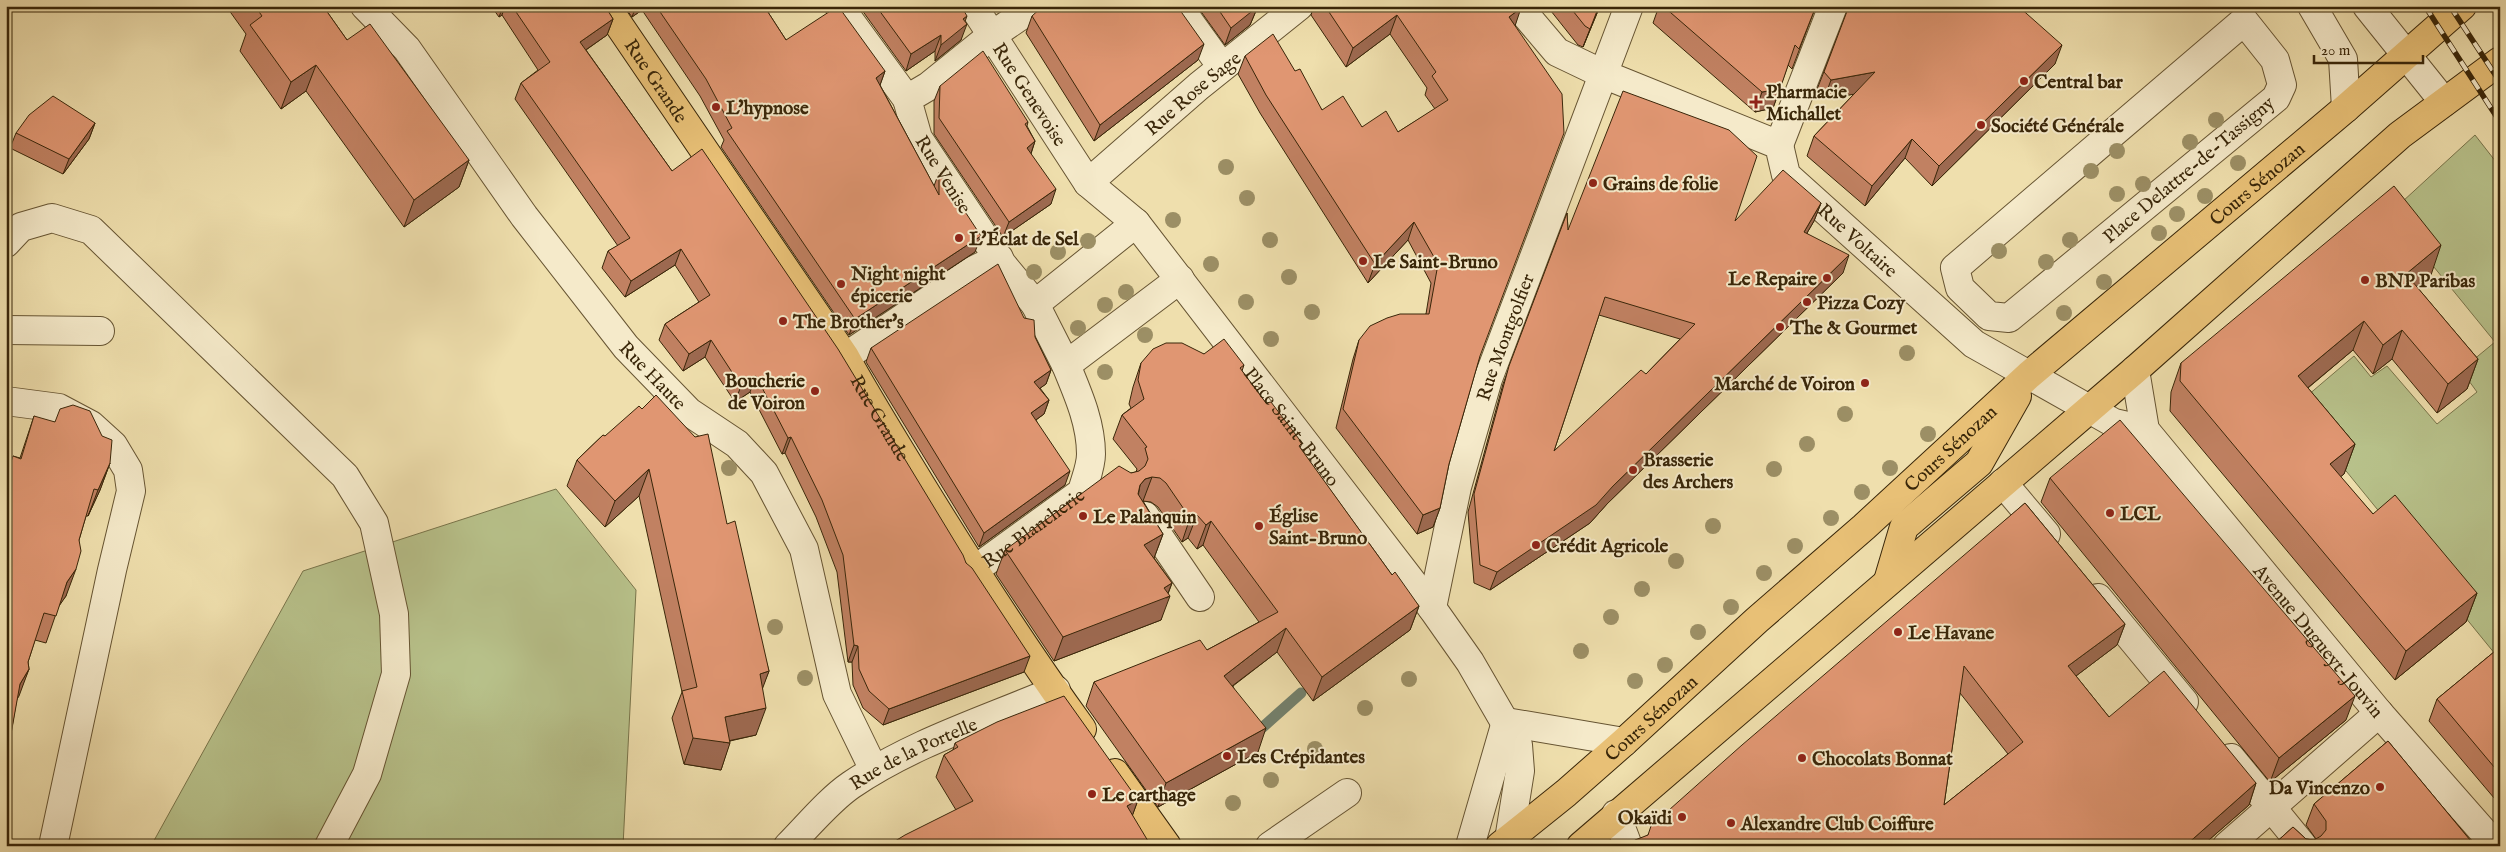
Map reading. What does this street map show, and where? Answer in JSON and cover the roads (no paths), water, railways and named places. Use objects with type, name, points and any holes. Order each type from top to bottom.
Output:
[{"type":"main road","name":"Rue Grande","points":[[606,6],[845,357],[867,397],[974,571],[1041,672],[1162,837]]},
{"type":"main road","name":"Cours Sénozan","points":[[1505,843],[1566,794],[1757,620],[1864,528],[2029,375],[2346,108],[2462,6]]},
{"type":"main road","points":[[1581,846],[2135,370],[2400,135],[2500,62]]},
{"type":"main road","points":[[1888,581],[1904,527],[1979,463],[2029,375]]},
{"type":"street","name":"Rue Haute","points":[[364,6],[407,49],[524,216],[626,347],[689,412],[737,444],[764,473],[804,549],[838,694],[874,770]]},
{"type":"street","points":[[839,6],[907,99],[929,86],[990,36],[1035,6]]},
{"type":"street","name":"Rue Genevoise","points":[[972,6],[1088,183]]},
{"type":"street","points":[[1178,6],[1222,67]]},
{"type":"street","name":"Rue Rose Sage","points":[[1088,183],[1222,67],[1299,6]]},
{"type":"street","points":[[1518,6],[1557,52],[1604,74],[1779,145],[1833,6]]},
{"type":"street","name":"Rue Montgolfier","points":[[1432,608],[1457,487],[1488,378],[1629,6]]},
{"type":"street","points":[[2312,6],[2344,59],[2346,108]]},
{"type":"street","points":[[2368,6],[2444,102]]},
{"type":"street","points":[[990,36],[1008,8]]},
{"type":"street","name":"Place Delattre-de-Tassigny","points":[[2244,21],[2275,60],[2282,85],[2276,98],[2009,318],[1989,316],[1960,288],[1955,268],[2244,21]]},
{"type":"street","name":"Rue Venise","points":[[907,99],[918,138],[999,258]]},
{"type":"street","name":"Rue Voltaire","points":[[1779,145],[1786,175],[1951,325],[1974,344],[2090,408]]},
{"type":"street","name":"Place Saint-Bruno","points":[[1088,183],[1136,223],[1432,608],[1470,662],[1518,745],[1520,772],[1505,843]]},
{"type":"street","points":[[6,243],[21,226],[52,218],[91,230],[345,476],[374,523],[394,614],[396,674],[367,774],[329,846]]},
{"type":"street","points":[[1035,304],[1136,223]]},
{"type":"street","points":[[845,357],[974,270],[999,258],[1035,304],[1066,365],[1180,279]]},
{"type":"street","points":[[6,330],[100,331]]},
{"type":"street","name":"Rue Blancherie","points":[[974,571],[1082,492],[1101,463],[1084,407],[1066,365]]},
{"type":"street","points":[[2090,408],[2114,423],[2145,430],[2135,370]]},
{"type":"street","points":[[6,401],[59,408],[91,425],[113,444],[128,470],[131,491],[115,555],[53,846]]},
{"type":"street","name":"Avenue Dugueyt-Jouvin","points":[[2145,430],[2379,713],[2496,846]]},
{"type":"street","points":[[2003,483],[2063,555]]},
{"type":"street","points":[[1145,516],[1200,597]]},
{"type":"street","points":[[2082,578],[2303,846]]},
{"type":"street","name":"Rue de la Portelle","points":[[788,846],[849,786],[874,770],[921,745],[1056,690]]},
{"type":"street","points":[[2227,846],[2379,713]]},
{"type":"street","points":[[1470,846],[1506,722],[1624,742]]},
{"type":"street","points":[[1270,846],[1347,794]]},
{"type":"street","points":[[1616,814],[1628,846]]},
{"type":"waterway","points":[[1254,735],[1301,693]]},
{"type":"railway","points":[[2425,6],[2500,122]]},
{"type":"railway","points":[[2450,6],[2500,82]]},
{"type":"place","name":"Central bar","points":[[2024,81]]},
{"type":"place","name":"Pharmacie Michallet","points":[[1756,102]]},
{"type":"place","name":"L'hypnose","points":[[716,107]]},
{"type":"place","name":"Société Générale","points":[[1981,125]]},
{"type":"place","name":"Grains de folie","points":[[1593,183]]},
{"type":"place","name":"L'Éclat de Sel","points":[[959,238]]},
{"type":"place","name":"Le Saint-Bruno","points":[[1363,261]]},
{"type":"place","name":"Le Repaire","points":[[1827,278]]},
{"type":"place","name":"BNP Paribas","points":[[2365,280]]},
{"type":"place","name":"Night night épicerie","points":[[841,284]]},
{"type":"place","name":"Pizza Cozy","points":[[1807,302]]},
{"type":"place","name":"The Brother's","points":[[783,321]]},
{"type":"place","name":"The & Gourmet","points":[[1780,327]]},
{"type":"place","name":"Marché de Voiron","points":[[1865,383]]},
{"type":"place","name":"Boucherie de Voiron","points":[[815,391]]},
{"type":"place","name":"Brasserie des Archers","points":[[1633,470]]},
{"type":"place","name":"LCL","points":[[2110,513]]},
{"type":"place","name":"Le Palanquin","points":[[1083,516]]},
{"type":"place","name":"Église Saint-Bruno","points":[[1259,526]]},
{"type":"place","name":"Crédit Agricole","points":[[1536,545]]},
{"type":"place","name":"Le Havane","points":[[1898,632]]},
{"type":"place","name":"Les Crépidantes","points":[[1227,756]]},
{"type":"place","name":"Chocolats Bonnat","points":[[1802,758]]},
{"type":"place","name":"Da Vincenzo","points":[[2380,787]]},
{"type":"place","name":"Le carthage","points":[[1092,794]]},
{"type":"place","name":"Okaïdi","points":[[1682,817]]},
{"type":"place","name":"Alexandre Club Coiffure","points":[[1731,823]]}]
